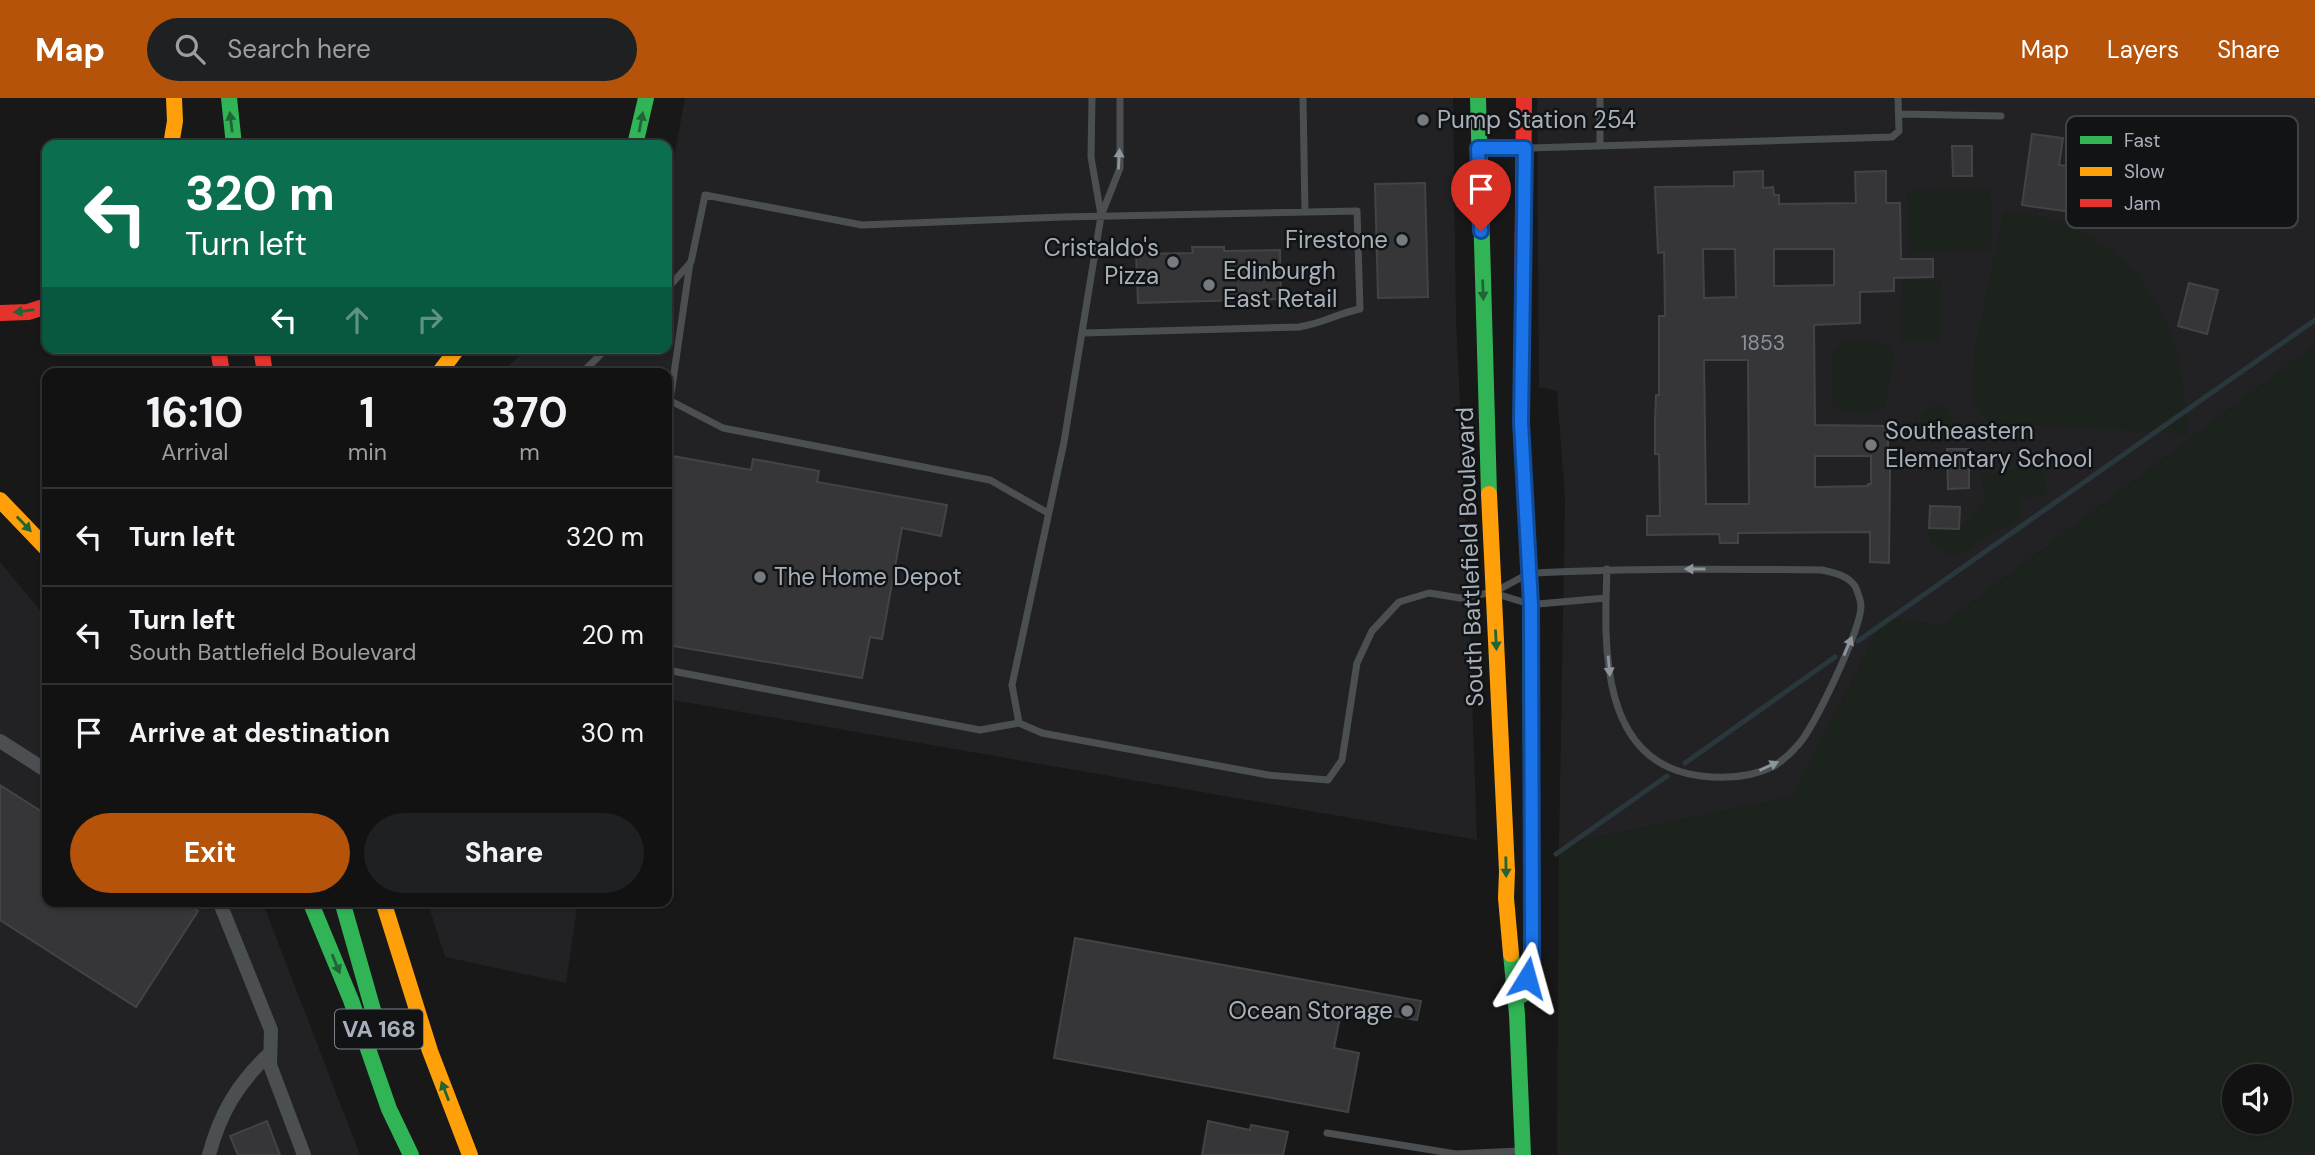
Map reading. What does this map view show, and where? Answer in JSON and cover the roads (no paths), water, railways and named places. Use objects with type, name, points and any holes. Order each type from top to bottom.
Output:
[{"type":"highway","points":[[172,140],[175,121],[174,98]]},
{"type":"highway","points":[[180,98],[185,140]]},
{"type":"highway","points":[[229,98],[233,140]]},
{"type":"highway","points":[[636,140],[646,98]]},
{"type":"highway","name":"South Battlefield Boulevard","points":[[1478,98],[1489,503],[1507,871],[1506,898],[1517,1014],[1523,1153]]},
{"type":"highway","name":"South Battlefield Boulevard","points":[[1517,1014],[1532,960],[1531,605],[1521,422],[1524,98]]},
{"type":"highway","points":[[0,313],[27,312],[42,308]]},
{"type":"highway","points":[[443,368],[453,354]]},
{"type":"highway","points":[[0,500],[42,544]]},
{"type":"highway","points":[[312,907],[351,1000],[389,1109],[411,1155]]},
{"type":"highway","name":"VA 168","points":[[344,907],[381,1036]]},
{"type":"highway","name":"VA 168","points":[[385,907],[430,1051],[470,1155]]},
{"type":"highway","points":[[399,1089],[421,1155]]},
{"type":"street","points":[[0,741],[42,768]]},
{"type":"street","points":[[221,907],[271,1030],[270,1065],[304,1155]]},
{"type":"street","points":[[209,1155],[218,1122],[244,1081],[270,1054]]},
{"type":"lane","points":[[1092,98],[1091,157],[1101,216]]},
{"type":"lane","points":[[1018,723],[1012,685],[1064,442],[1101,216],[1120,168],[1120,98]]},
{"type":"lane","points":[[1303,98],[1305,212]]},
{"type":"lane","points":[[1600,98],[1600,144]]},
{"type":"lane","points":[[1478,148],[1892,137],[1899,131],[1898,98]]},
{"type":"lane","points":[[1900,114],[2001,116]]},
{"type":"lane","points":[[672,376],[705,195],[862,225],[1101,216],[1357,211],[1360,309],[1344,312],[1314,325],[1299,327],[1083,333]]},
{"type":"lane","points":[[672,283],[691,262]]},
{"type":"lane","points":[[587,368],[601,354]]},
{"type":"lane","points":[[672,402],[723,428],[990,480],[1048,513]]},
{"type":"lane","points":[[672,671],[980,730],[1018,723],[1042,733],[1268,775],[1328,780],[1342,760],[1357,663],[1372,631],[1399,602],[1429,593],[1460,598],[1493,593],[1530,573],[1607,569],[1822,570],[1840,574],[1855,586],[1861,605],[1858,624],[1821,709],[1799,745],[1774,766],[1742,776],[1714,778],[1693,775],[1670,767],[1651,756],[1620,718],[1612,693],[1606,598],[1607,569]]},
{"type":"lane","points":[[1493,593],[1531,605],[1606,598]]},
{"type":"lane","points":[[1327,1133],[1456,1154],[1523,1153]]},
{"type":"waterway","points":[[1858,641],[2315,320]]},
{"type":"waterway","points":[[1685,763],[1835,657]]},
{"type":"waterway","points":[[1556,854],[1667,776]]},
{"type":"place","name":"Pump Station 254","points":[[1423,120]]},
{"type":"place","name":"Firestone","points":[[1402,240]]},
{"type":"place","name":"Cristaldo's Pizza","points":[[1173,262]]},
{"type":"place","name":"Edinburgh East Retail","points":[[1209,285]]},
{"type":"place","name":"Southeastern Elementary School","points":[[1871,445]]},
{"type":"place","name":"The Home Depot","points":[[760,577]]},
{"type":"place","name":"Ocean Storage","points":[[1407,1011]]}]
